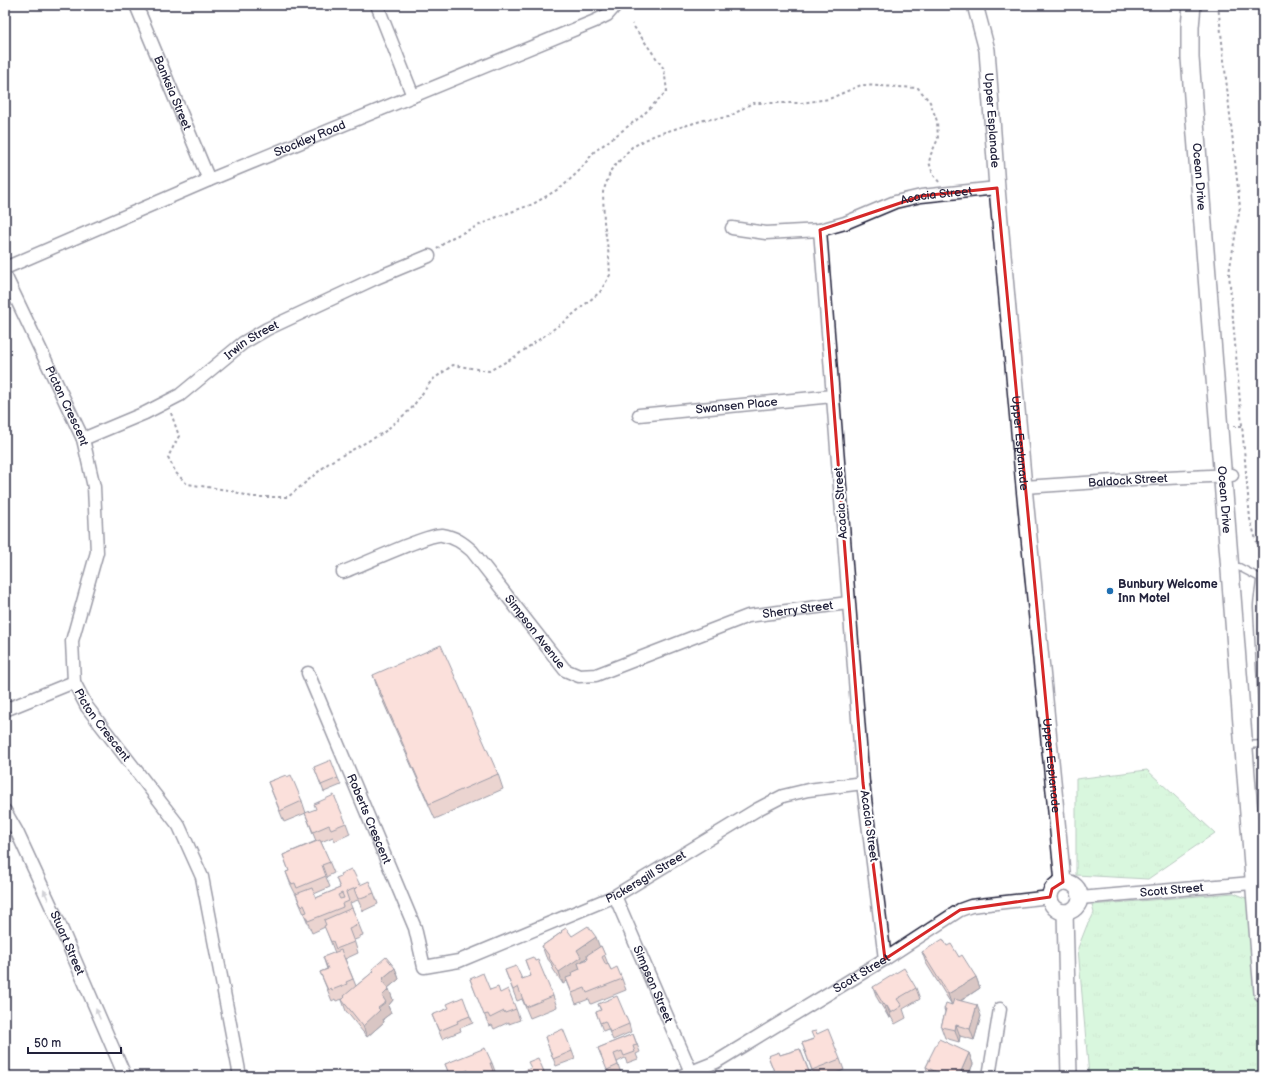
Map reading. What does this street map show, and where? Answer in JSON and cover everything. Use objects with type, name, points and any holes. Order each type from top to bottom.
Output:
[{"type":"main road","name":"Ocean Drive","points":[[1195,10],[1200,18],[1202,93],[1227,475],[1235,568],[1254,744],[1263,859]]},
{"type":"main road","name":"Ocean Drive","points":[[1254,744],[1263,993]]},
{"type":"street","name":"Banksia Street","points":[[136,5],[209,180]]},
{"type":"street","points":[[377,5],[413,96]]},
{"type":"street","name":"Upper Esplanade","points":[[975,5],[987,50],[997,188],[1024,487],[1063,882]]},
{"type":"street","name":"Stockley Road","points":[[5,268],[209,180],[607,15],[615,6]]},
{"type":"street","name":"Acacia Street","points":[[885,959],[863,783],[820,230],[846,223],[896,202],[921,196],[997,188]]},
{"type":"street","points":[[732,228],[766,233],[820,230]]},
{"type":"street","name":"Irwin Street","points":[[83,439],[145,413],[180,395],[244,343],[267,329],[376,278],[429,256]]},
{"type":"street","name":"Picton Crescent","points":[[5,275],[83,439],[94,487],[97,552],[72,641],[74,682],[87,707],[179,826],[202,877],[240,1076]]},
{"type":"street","name":"Swansen Place","points":[[640,416],[833,396]]},
{"type":"street","name":"Baldock Street","points":[[1024,487],[1227,475]]},
{"type":"street","name":"Simpson Avenue","points":[[343,572],[420,541],[441,535],[458,539],[472,551],[565,670],[579,676],[596,675],[748,616]]},
{"type":"street","name":"Sherry Street","points":[[748,616],[848,603]]},
{"type":"street","name":"Roberts Crescent","points":[[308,673],[415,928],[424,967]]},
{"type":"street","points":[[5,710],[74,682]]},
{"type":"street","name":"Pickersgill Street","points":[[424,967],[459,961],[615,896],[771,802],[795,792],[863,783]]},
{"type":"street","name":"Stuart Street","points":[[5,811],[17,832],[58,921],[125,1076]]},
{"type":"street","points":[[1063,882],[1077,888],[1080,898],[1074,909],[1065,912],[1056,910],[1050,902],[1050,897],[1052,889],[1063,882]]},
{"type":"street","name":"Scott Street","points":[[1080,898],[1258,883]]},
{"type":"street","name":"Simpson Street","points":[[615,896],[686,1074]]},
{"type":"street","name":"Scott Street","points":[[686,1074],[716,1062],[885,959],[960,910],[971,906],[1050,897]]},
{"type":"street","points":[[1065,912],[1069,1076]]},
{"type":"street","points":[[989,1076],[1000,1009]]},
{"type":"lane","points":[[1235,568],[1260,578],[1257,607],[1263,712]]},
{"type":"path","points":[[1218,5],[1240,207],[1229,273],[1250,519],[1263,564]]},
{"type":"path","points":[[429,256],[449,239],[497,217],[533,204],[562,187],[579,171],[594,152],[643,115],[667,91],[664,69],[632,24]]},
{"type":"path","points":[[168,401],[179,436],[168,457],[176,473],[187,484],[228,490],[252,496],[288,497],[330,462],[383,433],[411,409],[432,380],[453,365],[490,371],[513,358],[565,321],[600,292],[610,276],[604,222],[603,192],[611,170],[632,147],[655,135],[704,120],[729,117],[752,103],[801,103],[829,98],[861,85],[918,88],[930,102],[937,121],[938,139],[929,162],[933,174],[946,193]]},
{"type":"highlighted area","points":[[997,188],[1063,882],[1052,889],[1050,897],[960,910],[885,959],[863,783],[820,230],[921,196]]},
{"type":"green space","points":[[1147,770],[1215,833],[1148,879],[1076,875],[1076,779]]},
{"type":"green space","points":[[1234,893],[1246,898],[1252,910],[1263,1049],[1263,1076],[1089,1076],[1078,948],[1087,925],[1094,913],[1092,905]]},
{"type":"building","points":[[441,645],[498,774],[429,804],[373,675]]},
{"type":"building","points":[[331,760],[338,778],[321,785],[314,767]]},
{"type":"building","points":[[286,775],[287,777],[291,775],[302,801],[280,811],[268,782]]},
{"type":"building","points":[[334,795],[346,823],[331,829],[329,825],[313,832],[305,813],[316,809],[314,804]]},
{"type":"building","points":[[320,840],[330,862],[322,865],[326,876],[297,888],[295,883],[291,884],[286,872],[289,871],[283,855]]},
{"type":"building","points":[[351,869],[360,885],[369,881],[374,893],[358,899],[354,889],[358,887],[346,892],[349,901],[342,904],[343,907],[308,921],[304,913],[307,912],[304,905],[301,906],[296,894],[312,888],[316,898],[340,888],[336,878],[341,876],[340,874]],"holes":[[[342,893],[344,898],[340,899],[338,895]]]},
{"type":"building","points":[[352,908],[359,924],[349,929],[354,942],[336,949],[324,926],[326,925],[324,920]]},
{"type":"building","points":[[588,926],[596,937],[577,950],[581,957],[559,972],[542,946],[566,928],[572,936]]},
{"type":"building","points":[[943,939],[947,946],[951,944],[959,957],[962,955],[976,977],[948,994],[922,952]]},
{"type":"building","points":[[601,946],[605,955],[602,957],[606,965],[608,964],[611,970],[617,967],[622,979],[587,993],[585,988],[572,993],[566,978],[572,976],[571,973],[580,969],[578,963],[588,959],[587,955]]},
{"type":"building","points":[[341,950],[353,979],[346,982],[347,984],[332,990],[331,988],[328,990],[320,972],[328,969],[323,957]]},
{"type":"building","points":[[386,957],[395,968],[383,978],[384,979],[382,981],[389,989],[382,996],[386,1002],[378,1008],[380,1010],[363,1026],[342,1000],[345,997],[344,996],[374,971],[372,969]]},
{"type":"building","points":[[533,957],[535,961],[538,960],[553,996],[526,1007],[518,987],[513,990],[505,970],[516,966],[522,979],[531,976],[525,960]]},
{"type":"building","points":[[904,968],[916,988],[897,999],[902,1006],[891,1013],[887,1006],[885,1007],[873,987]]},
{"type":"building","points":[[483,973],[490,990],[498,987],[500,993],[508,989],[516,1009],[505,1013],[504,1011],[490,1018],[488,1014],[484,1015],[470,979]]},
{"type":"building","points":[[617,996],[629,1024],[610,1032],[605,1021],[600,1023],[596,1012],[601,1010],[598,1004]]},
{"type":"building","points":[[463,997],[470,1016],[439,1031],[432,1015],[449,1008],[447,1004]]},
{"type":"building","points":[[954,999],[977,1005],[970,1029],[956,1025],[955,1030],[941,1027],[946,1009],[944,1009],[946,1003],[952,1005]]},
{"type":"building","points":[[563,1029],[572,1051],[553,1059],[545,1037]]},
{"type":"building","points":[[828,1029],[840,1059],[812,1070],[802,1043],[814,1039],[811,1032],[816,1031],[817,1034]]},
{"type":"building","points":[[633,1034],[637,1045],[633,1046],[635,1052],[624,1056],[622,1051],[614,1054],[618,1065],[607,1070],[598,1048]]},
{"type":"building","points":[[939,1039],[969,1053],[959,1076],[945,1076],[926,1067]]},
{"type":"building","points":[[485,1048],[492,1063],[490,1063],[494,1076],[467,1076],[466,1074],[469,1073],[468,1070],[454,1076],[450,1076],[445,1064]]},
{"type":"building","points":[[800,1049],[809,1072],[799,1076],[776,1076],[768,1056],[779,1052],[780,1055]]},
{"type":"building","points":[[538,1058],[546,1076],[512,1076],[531,1068],[528,1062]]},
{"type":"place","name":"Bunbury Welcome Inn Motel","points":[[1110,591]]}]
